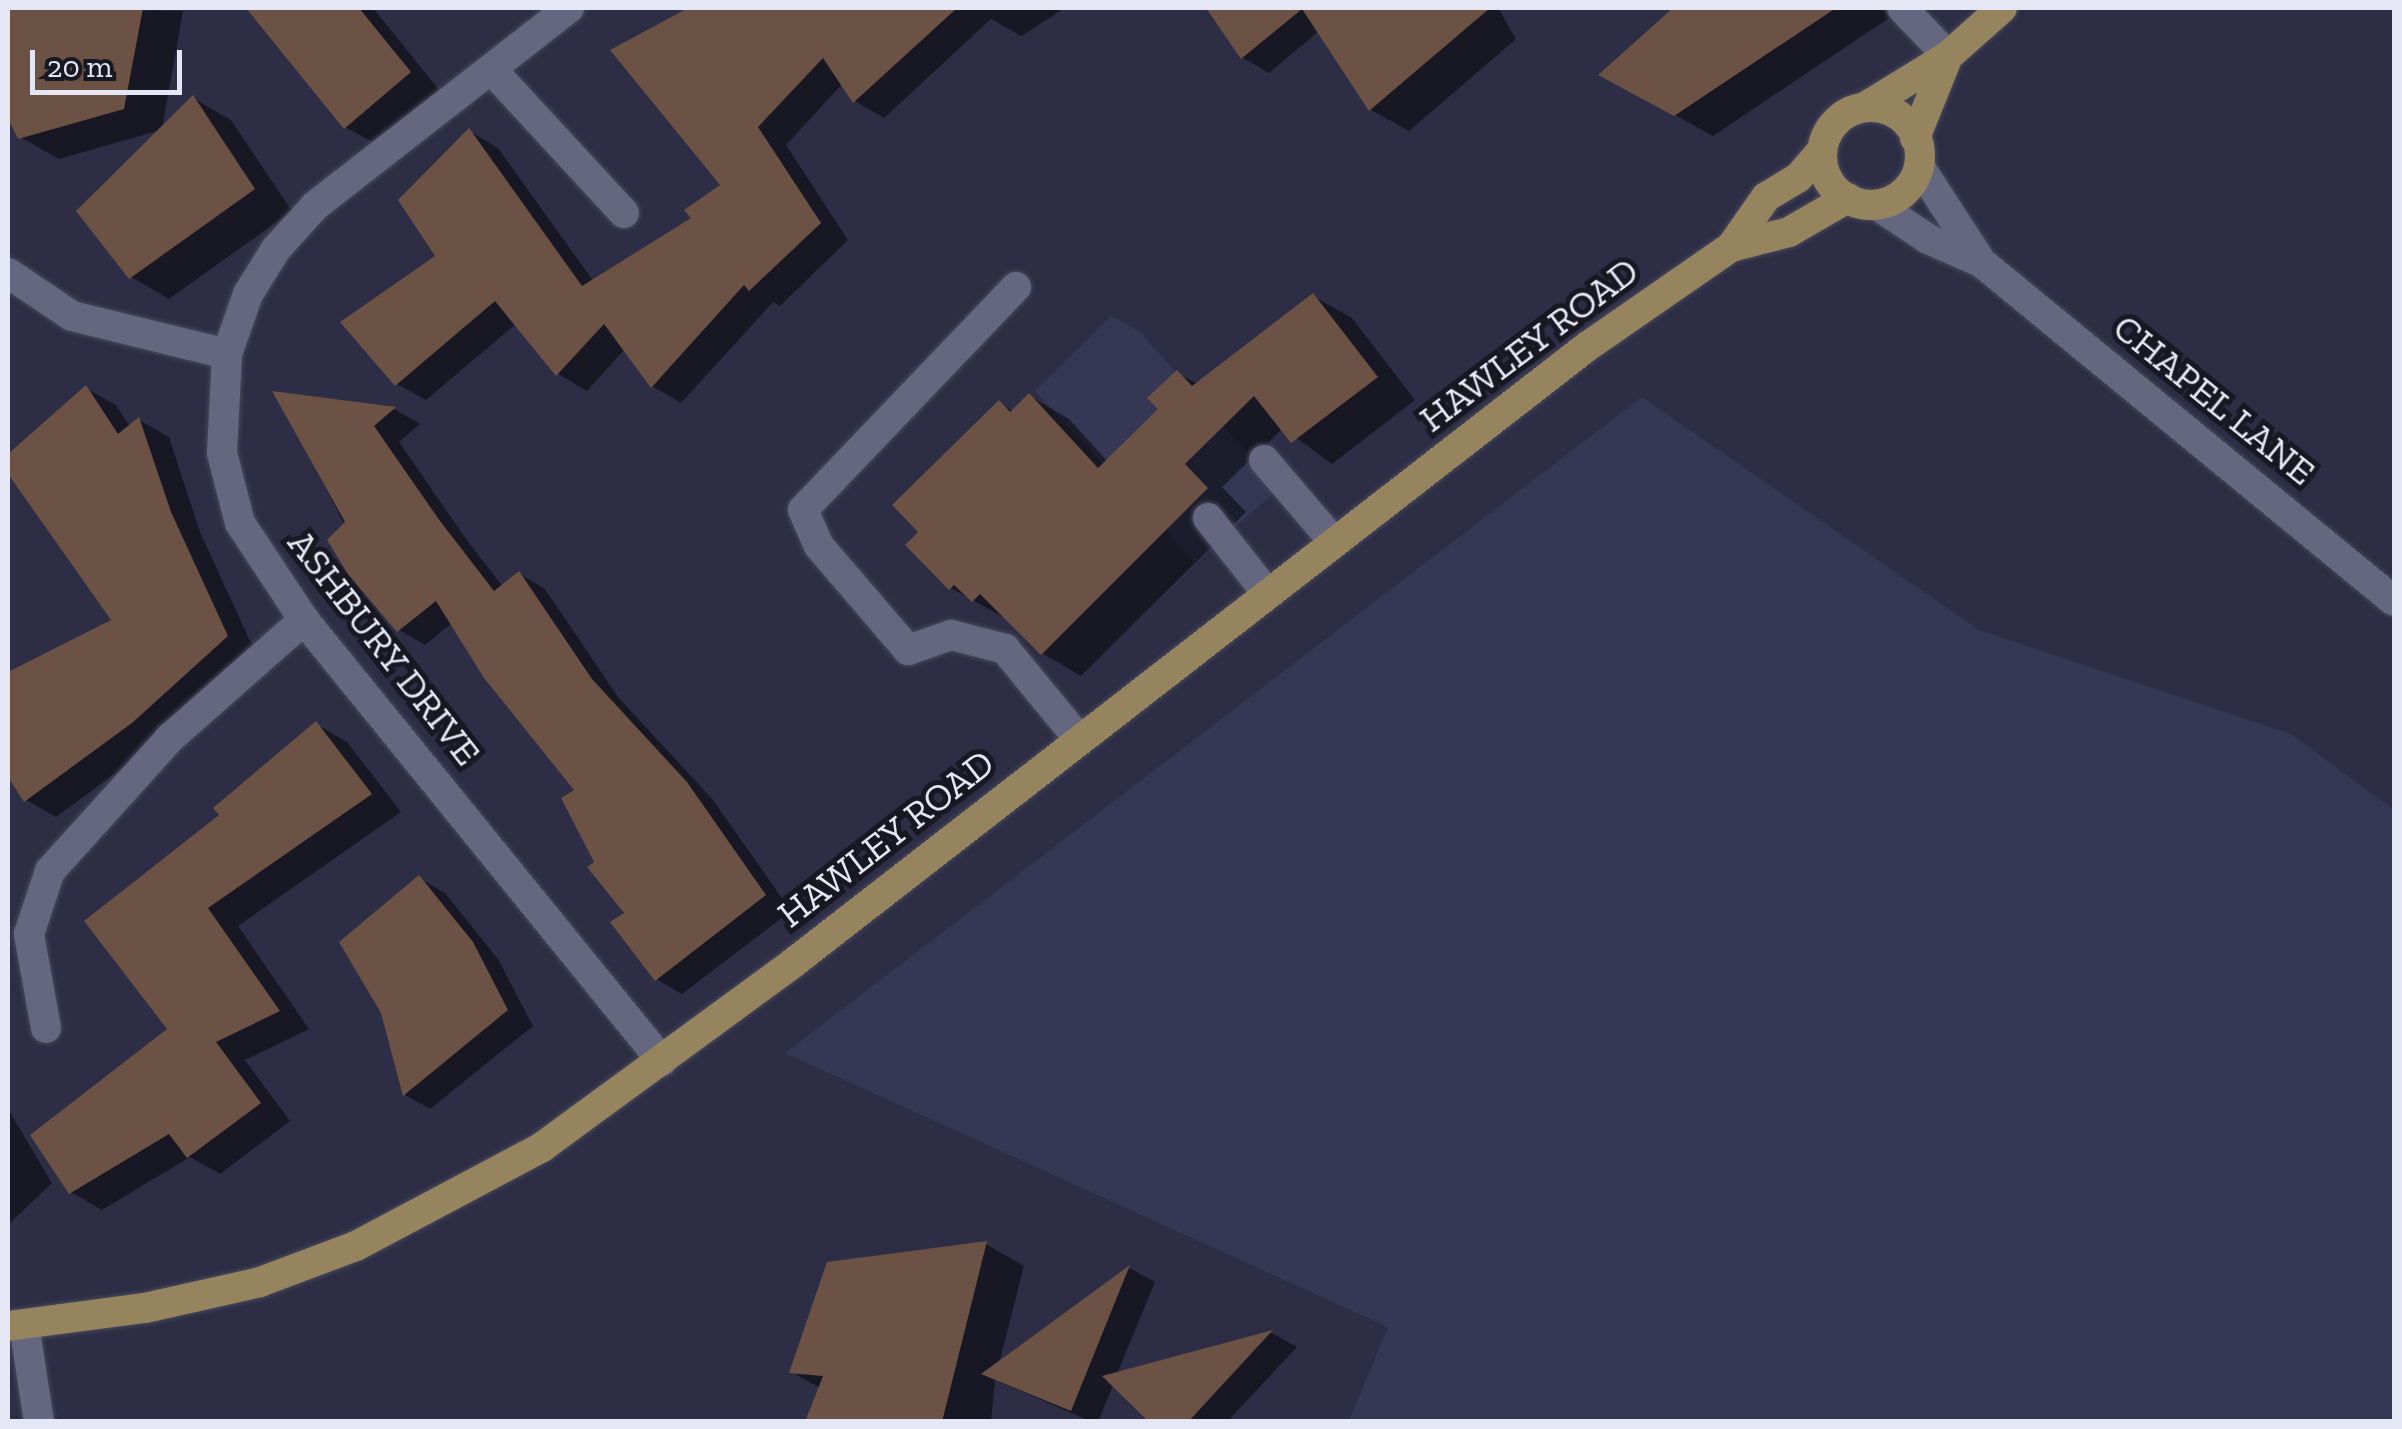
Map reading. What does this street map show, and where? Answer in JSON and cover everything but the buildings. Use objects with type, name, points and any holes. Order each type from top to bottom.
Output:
[{"type":"main road","points":[[1732,247],[1766,197],[1798,178],[1821,152],[1833,124],[1948,56],[2002,8]]},
{"type":"main road","points":[[1732,247],[1790,232],[1863,201],[1908,188],[1948,56]]},
{"type":"main road","points":[[1864,107],[1900,116],[1917,152]]},
{"type":"main road","points":[[1821,152],[1828,181],[1863,201]]},
{"type":"main road","name":"HAWLEY ROAD","points":[[16,1325],[145,1308],[260,1282],[356,1246],[542,1146],[662,1061],[1588,346],[1732,247]]},
{"type":"street","name":"ASHBURY DRIVE","points":[[570,8],[315,206],[248,294],[227,354],[221,412],[226,486],[240,523],[304,620],[662,1061]]},
{"type":"street","points":[[1902,8],[1948,56]]},
{"type":"street","points":[[491,69],[624,213]]},
{"type":"street","name":"CHAPEL LANE","points":[[1917,152],[1981,262]]},
{"type":"street","name":"CHAPEL LANE","points":[[1863,201],[1928,239],[1981,262],[2394,601]]},
{"type":"street","points":[[8,273],[72,316],[227,354]]},
{"type":"street","points":[[1016,286],[804,510],[819,546],[908,650],[952,635],[1006,649],[1078,739]]},
{"type":"street","points":[[1264,460],[1334,542]]},
{"type":"street","points":[[1208,518],[1267,593]]},
{"type":"street","points":[[46,1028],[28,934],[50,871],[170,738],[304,620]]},
{"type":"street","points":[[16,1325],[39,1422]]},
{"type":"shaded area","points":[[1111,316],[1139,331],[1279,489],[1194,561],[1035,391]]},
{"type":"shaded area","points":[[1642,397],[1979,630],[2291,734],[2394,810],[2394,1421],[1349,1421],[1388,1327],[785,1053]]}]
